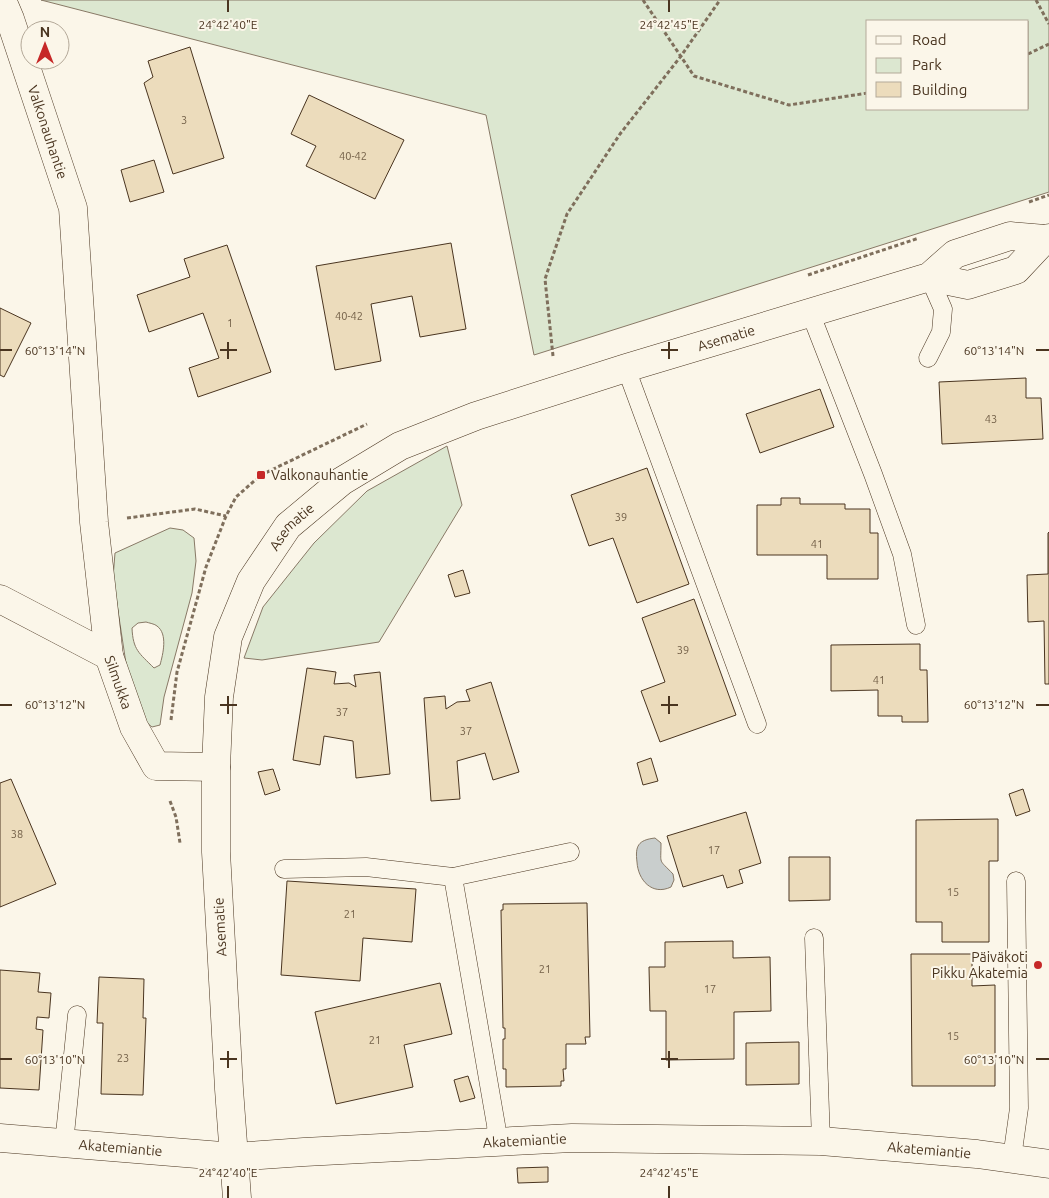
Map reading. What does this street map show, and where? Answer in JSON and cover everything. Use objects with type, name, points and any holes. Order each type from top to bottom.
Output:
[{"type":"street","name":"Valkonauhantie","points":[[2,0],[73,208],[94,522],[109,656]]},
{"type":"street","name":"Asematie","points":[[237,1198],[216,852],[216,767],[219,697],[228,636],[252,581],[288,526],[342,482],[400,446],[476,416],[626,368],[929,277],[968,285],[1016,270],[1048,240]]},
{"type":"street","name":"Silmukka","points":[[0,599],[109,656],[134,727],[156,766],[216,767]]},
{"type":"street","name":"Akatemiantie","points":[[0,1138],[234,1157],[572,1138],[821,1141],[977,1154],[1049,1164]]},
{"type":"lane","points":[[928,358],[941,332],[943,309],[929,277]]},
{"type":"lane","points":[[810,312],[902,554],[916,625]]},
{"type":"lane","points":[[626,368],[757,724]]},
{"type":"lane","points":[[284,869],[366,867],[453,877],[570,852]]},
{"type":"lane","points":[[453,877],[496,1125],[497,1142]]},
{"type":"lane","points":[[1012,1158],[1019,1108],[1016,881]]},
{"type":"lane","points":[[814,938],[821,1141]]},
{"type":"lane","points":[[64,1144],[78,1015]]},
{"type":"path","points":[[643,0],[694,76],[789,105],[866,92]]},
{"type":"path","points":[[553,360],[544,279],[567,214],[620,134],[681,56],[720,0]]},
{"type":"path","points":[[1036,0],[1049,24]]},
{"type":"path","points":[[1029,54],[1049,44]]},
{"type":"path","points":[[94,522],[195,509],[226,516]]},
{"type":"green space","points":[[41,0],[1049,0],[1049,192],[534,355],[486,115]]},
{"type":"green space","points":[[447,446],[462,505],[379,642],[262,660],[244,658],[263,607],[314,543],[367,491]]},
{"type":"green space","points":[[170,528],[183,530],[194,538],[196,561],[192,593],[164,697],[160,725],[152,727],[146,722],[127,670],[113,578],[115,553]],"holes":[[[146,622],[157,626],[164,639],[160,665],[154,668],[138,651],[134,641],[132,628],[138,623]]]},
{"type":"shaded area","points":[[655,838],[661,843],[661,861],[673,874],[674,880],[671,887],[664,889],[652,888],[647,885],[638,869],[637,848],[641,842]]},
{"type":"building","points":[[190,47],[224,158],[173,174],[144,83],[153,77],[148,61]]},
{"type":"building","points":[[309,95],[404,140],[375,199],[306,166],[316,146],[291,134]]},
{"type":"building","points":[[154,160],[164,192],[130,202],[121,170]]},
{"type":"building","points":[[451,243],[466,329],[420,337],[412,296],[371,304],[381,361],[335,370],[316,266]]},
{"type":"building","points":[[227,245],[271,372],[198,397],[189,368],[219,358],[203,313],[149,332],[137,295],[190,277],[184,259]]},
{"type":"building","points":[[0,308],[31,323],[4,377],[0,375]]},
{"type":"building","points":[[1026,378],[1026,398],[1041,398],[1043,439],[942,444],[939,382]]},
{"type":"building","points":[[820,389],[834,427],[760,453],[746,414]]},
{"type":"building","points":[[647,468],[689,584],[637,603],[613,538],[589,546],[571,495]]},
{"type":"building","points":[[781,498],[800,498],[800,504],[845,504],[845,509],[870,509],[870,533],[878,533],[878,579],[827,579],[827,555],[757,555],[757,505],[781,505]]},
{"type":"building","points":[[1049,532],[1049,684],[1045,684],[1044,621],[1028,622],[1027,575],[1048,574]]},
{"type":"building","points":[[463,570],[470,593],[455,597],[448,575]]},
{"type":"building","points":[[694,599],[736,715],[660,742],[641,691],[665,682],[642,618]]},
{"type":"building","points":[[920,644],[920,670],[927,670],[928,722],[902,722],[902,716],[878,716],[878,690],[831,691],[831,645]]},
{"type":"building","points":[[307,668],[336,672],[334,684],[349,683],[356,687],[354,675],[380,672],[390,774],[356,778],[353,741],[324,736],[320,765],[293,760]]},
{"type":"building","points":[[491,682],[519,772],[493,780],[485,753],[457,761],[460,799],[431,801],[424,698],[445,696],[446,709],[457,702],[470,701],[466,690]]},
{"type":"building","points":[[651,758],[658,781],[643,785],[637,763]]},
{"type":"building","points":[[273,769],[280,790],[265,795],[258,772]]},
{"type":"building","points":[[11,779],[56,884],[0,907],[0,783]]},
{"type":"building","points":[[1023,789],[1030,811],[1016,816],[1009,794]]},
{"type":"building","points":[[746,812],[761,863],[739,870],[743,883],[727,888],[723,875],[683,887],[667,836]]},
{"type":"building","points":[[998,819],[998,861],[989,861],[989,942],[942,942],[942,922],[916,922],[916,820]]},
{"type":"building","points":[[789,857],[830,857],[830,900],[789,901]]},
{"type":"building","points":[[287,881],[416,889],[412,942],[363,938],[360,981],[281,975]]},
{"type":"building","points":[[587,903],[590,1037],[585,1037],[586,1044],[566,1044],[566,1069],[563,1069],[564,1081],[561,1081],[561,1086],[506,1087],[506,1069],[503,1069],[505,1028],[503,1028],[501,910],[503,910],[503,904]]},
{"type":"building","points":[[733,941],[733,958],[770,957],[771,1011],[734,1012],[734,1059],[666,1060],[666,1011],[650,1011],[649,967],[665,967],[665,942]]},
{"type":"building","points":[[911,954],[972,954],[972,986],[995,985],[995,1086],[912,1086]]},
{"type":"building","points":[[0,970],[40,973],[38,992],[51,993],[49,1018],[37,1017],[36,1029],[43,1030],[39,1090],[0,1088]]},
{"type":"building","points":[[99,977],[144,979],[143,1018],[146,1018],[143,1095],[101,1094],[103,1023],[97,1023]]},
{"type":"building","points":[[440,983],[452,1034],[404,1045],[413,1087],[336,1104],[315,1012]]},
{"type":"building","points":[[799,1042],[799,1084],[746,1085],[746,1043]]},
{"type":"building","points":[[468,1076],[475,1098],[460,1102],[454,1080]]},
{"type":"building","points":[[548,1167],[548,1182],[518,1183],[517,1168]]},
{"type":"place","name":"Valkonauhantie","points":[[261,475]]},
{"type":"place","name":"Päiväkoti Pikku Akatemia","points":[[1038,965]]}]
